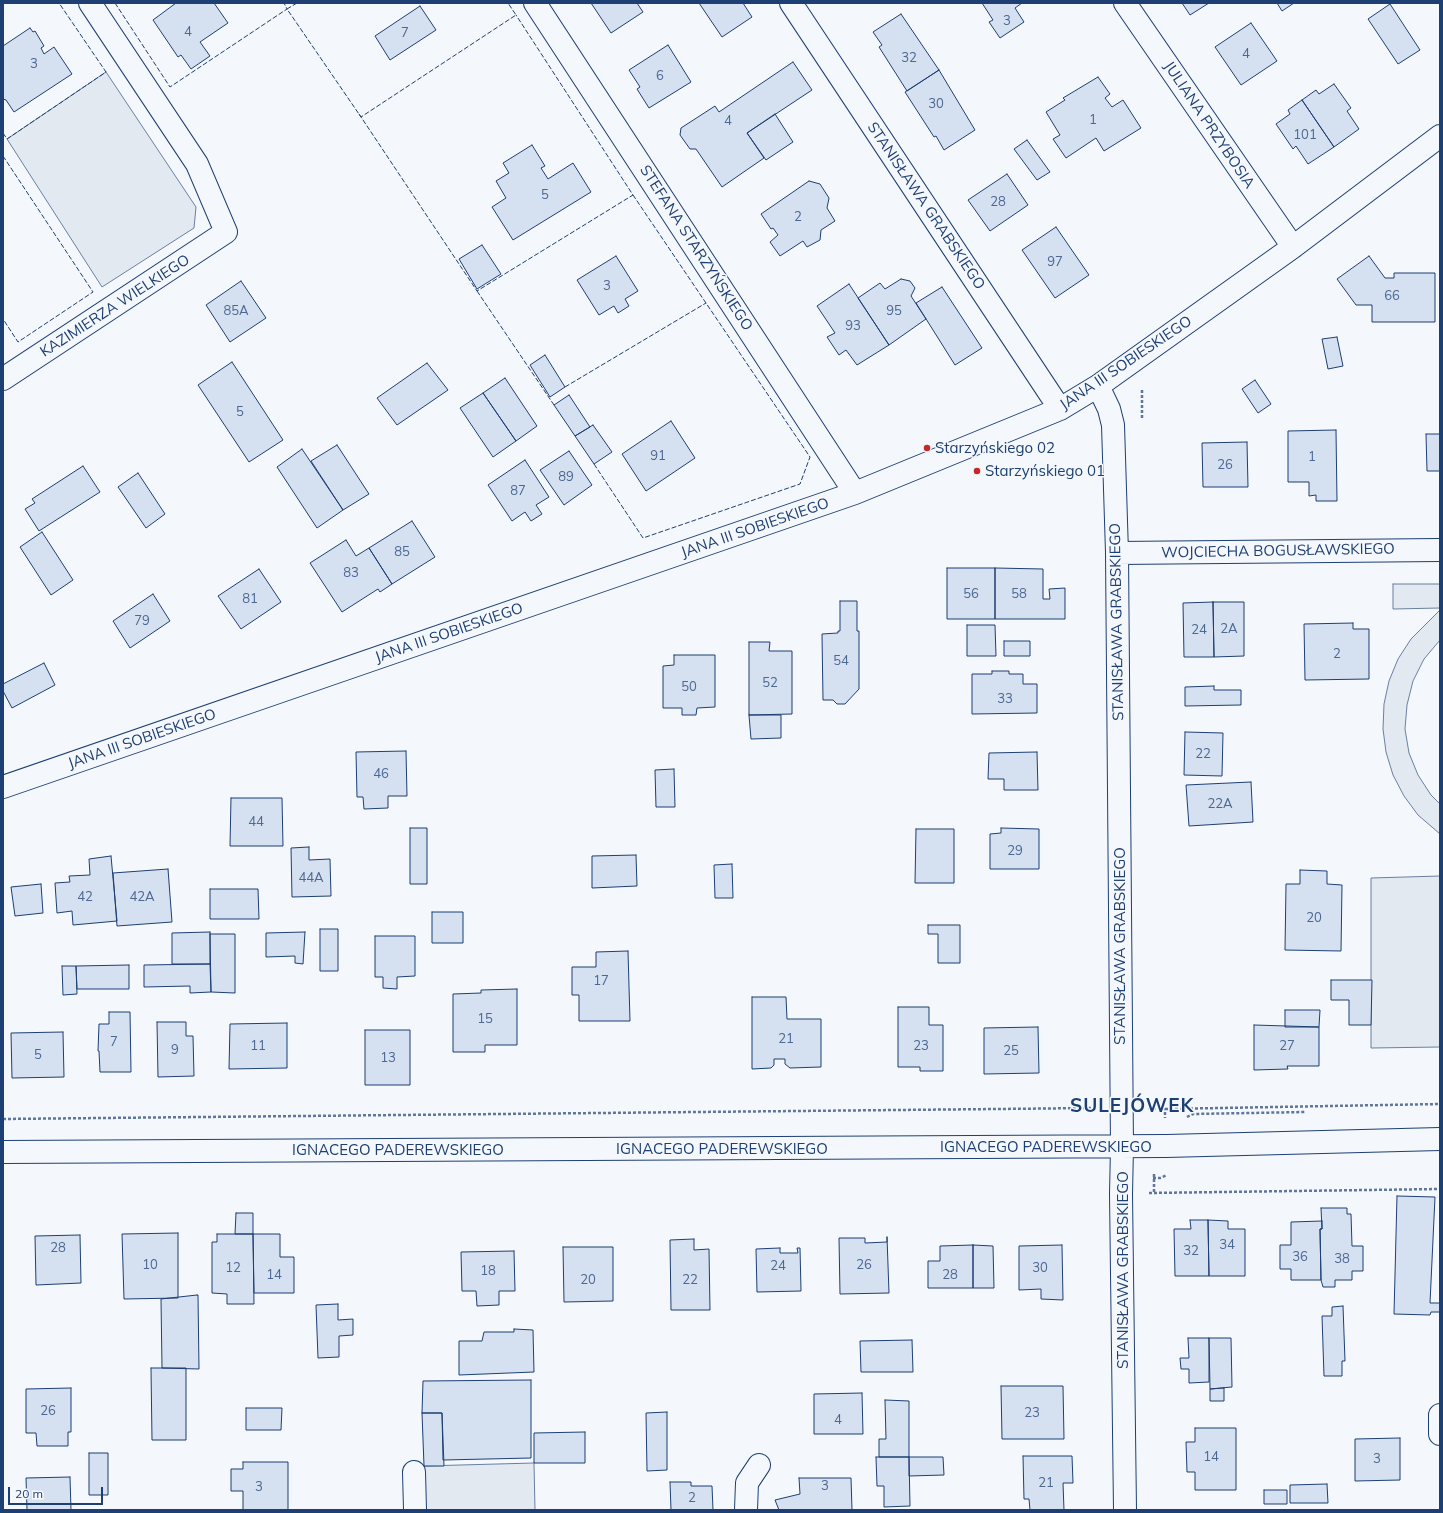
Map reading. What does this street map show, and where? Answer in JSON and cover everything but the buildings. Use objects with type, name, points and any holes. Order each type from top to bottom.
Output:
[{"type":"street","name":"KAZIMIERZA WIELKIEGO","points":[[3,379],[226,232],[197,164],[90,3]]},
{"type":"street","name":"STEFANA STARZYŃSKIEGO","points":[[535,3],[855,493]]},
{"type":"street","name":"STANISŁAWA GRABSKIEGO","points":[[790,3],[1060,409]]},
{"type":"street","name":"JULIANA PRZYBOSIA","points":[[1125,3],[1293,247]]},
{"type":"street","name":"JANA III SOBIESKIEGO","points":[[3,787],[855,493],[1060,409],[1098,386],[1293,247],[1440,136]]},
{"type":"street","name":"STANISŁAWA GRABSKIEGO","points":[[1098,386],[1109,409],[1114,425],[1117,553],[1122,1147],[1121,1194],[1125,1510]]},
{"type":"street","name":"WOJCIECHA BOGUSŁAWSKIEGO","points":[[1117,553],[1440,550]]},
{"type":"street","name":"IGNACEGO PADEREWSKIEGO","points":[[3,1152],[1122,1147],[1440,1139]]},
{"type":"street","points":[[1440,1415],[1440,1434]]},
{"type":"street","points":[[746,1510],[747,1483],[759,1464]]},
{"type":"street","points":[[414,1472],[415,1510]]},
{"type":"path","points":[[1165,1108],[1440,1104]]},
{"type":"path","points":[[3,1118],[1098,1108]]},
{"type":"path","points":[[1121,1194],[1440,1189]]},
{"type":"shaded area","points":[[106,72],[196,207],[194,228],[102,287],[7,139]]},
{"type":"shaded area","points":[[1393,584],[1440,584],[1440,608],[1393,609]]},
{"type":"shaded area","points":[[1440,610],[1440,640],[1424,659],[1413,681],[1407,705],[1405,729],[1409,753],[1418,775],[1431,795],[1440,804],[1440,834],[1418,815],[1404,796],[1393,775],[1386,752],[1383,729],[1384,704],[1389,681],[1398,659],[1411,639]]},
{"type":"shaded area","points":[[1440,876],[1440,1047],[1371,1048],[1371,878]]},
{"type":"shaded area","points":[[534,1463],[535,1510],[425,1510],[424,1466]]},
{"type":"fence","points":[[3,133],[7,139],[106,72],[59,3]]},
{"type":"fence","points":[[115,3],[170,87],[287,9],[284,3]]},
{"type":"fence","points":[[297,3],[287,9],[361,117],[516,15],[508,3]]},
{"type":"fence","points":[[359,114],[477,291],[633,195],[516,15]]},
{"type":"fence","points":[[3,156],[93,292],[18,342],[3,319]]},
{"type":"fence","points":[[594,464],[643,538],[800,484],[810,457],[633,195]]},
{"type":"fence","points":[[477,291],[554,405]]},
{"type":"fence","points":[[565,387],[706,303]]},
{"type":"place","name":"Starzyńskiego 02","points":[[927,448]]},
{"type":"place","name":"Starzyńskiego 01","points":[[977,471]]},
{"type":"district","name":"SULEJÓWEK","points":[[1132,1106]]}]
